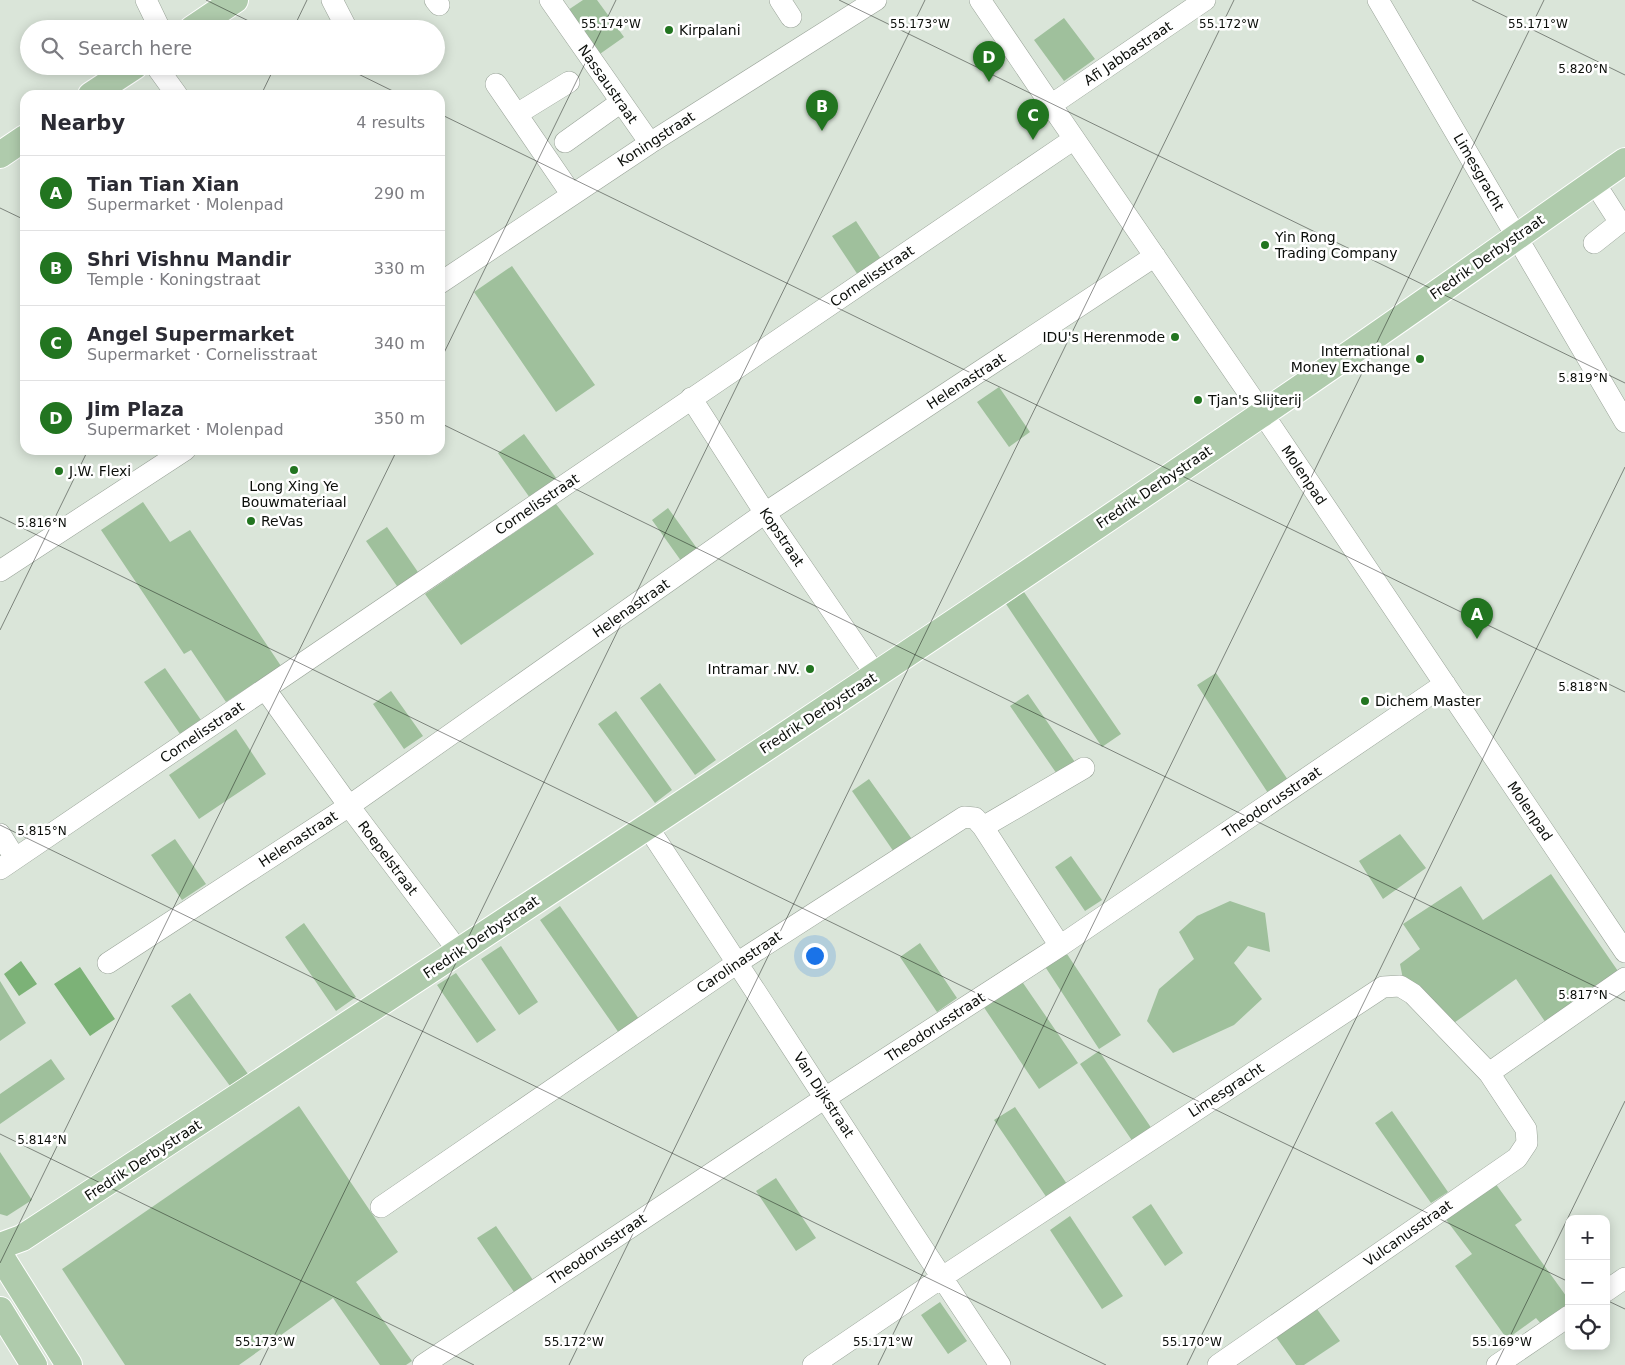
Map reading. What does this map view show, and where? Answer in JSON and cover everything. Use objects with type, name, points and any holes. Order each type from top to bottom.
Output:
[{"type":"main road","points":[[205,20],[235,0]]},
{"type":"main road","points":[[99,90],[121,75]]},
{"type":"main road","points":[[0,155],[20,141]]},
{"type":"main road","name":"Fredrik Derbystraat","points":[[0,1246],[22,1238],[459,952],[876,675],[1263,414],[1625,161]]},
{"type":"main road","points":[[0,1255],[69,1365]]},
{"type":"main road","points":[[0,1310],[34,1365]]},
{"type":"street","points":[[148,0],[156,20]]},
{"type":"street","points":[[332,0],[342,20]]},
{"type":"street","name":"Nassaustraat","points":[[550,0],[650,143]]},
{"type":"street","name":"Koningstraat","points":[[445,280],[650,143],[876,0]]},
{"type":"street","name":"Molenpad","points":[[980,0],[1263,414],[1625,952]]},
{"type":"street","name":"Afi Jabbastraat","points":[[1051,105],[1205,0]]},
{"type":"street","name":"Limesgracht","points":[[1378,0],[1625,422]]},
{"type":"street","points":[[162,75],[173,90]]},
{"type":"street","points":[[516,114],[568,82]]},
{"type":"street","points":[[496,84],[572,195]]},
{"type":"street","points":[[565,142],[621,102]]},
{"type":"street","name":"Cornelisstraat","points":[[8,863],[1074,139]]},
{"type":"street","points":[[1594,182],[1619,222],[1594,243]]},
{"type":"street","name":"Helenastraat","points":[[108,963],[349,806],[766,513],[1155,256]]},
{"type":"street","name":"Kopstraat","points":[[691,398],[766,513],[876,675]]},
{"type":"street","points":[[0,571],[177,455]]},
{"type":"street","name":"Theodorusstraat","points":[[422,1365],[825,1098],[1060,946],[1445,684]]},
{"type":"street","name":"Roepelstraat","points":[[265,689],[349,806],[459,952]]},
{"type":"street","points":[[1060,946],[983,827],[1084,768]]},
{"type":"street","name":"Carolinastraat","points":[[381,1207],[738,962],[964,816],[975,818],[983,827]]},
{"type":"street","name":"Van Dijkstraat","points":[[647,826],[738,962],[941,1278],[1000,1365]]},
{"type":"street","points":[[0,834],[8,863]]},
{"type":"street","points":[[1489,1073],[1625,978]]},
{"type":"street","name":"Limesgracht","points":[[813,1365],[941,1278],[1383,987],[1400,986],[1414,994],[1489,1073]]},
{"type":"street","name":"Vulcanusstraat","points":[[1218,1365],[1517,1158],[1527,1143],[1526,1129],[1489,1073]]},
{"type":"street","points":[[1610,1288],[1625,1278]]},
{"type":"street","points":[[1498,1365],[1565,1319]]},
{"type":"shaded area","points":[[583,0],[597,0],[624,37],[597,56],[565,12]]},
{"type":"shaded area","points":[[1064,18],[1095,59],[1064,81],[1034,40]]},
{"type":"shaded area","points":[[856,221],[881,259],[858,275],[832,236]]},
{"type":"shaded area","points":[[512,266],[595,385],[556,412],[474,292]]},
{"type":"shaded area","points":[[999,387],[1030,432],[1009,447],[977,402]]},
{"type":"shaded area","points":[[524,434],[562,486],[535,505],[498,453]]},
{"type":"shaded area","points":[[143,502],[170,542],[190,530],[281,666],[226,702],[191,650],[184,654],[101,530]]},
{"type":"shaded area","points":[[556,504],[594,554],[461,645],[425,594]]},
{"type":"shaded area","points":[[668,508],[701,554],[684,565],[652,520]]},
{"type":"shaded area","points":[[387,527],[420,575],[399,589],[366,541]]},
{"type":"shaded area","points":[[1024,592],[1121,734],[1102,747],[1006,604]]},
{"type":"shaded area","points":[[165,668],[201,720],[180,734],[144,682]]},
{"type":"shaded area","points":[[1216,673],[1288,780],[1268,793],[1197,685]]},
{"type":"shaded area","points":[[660,683],[716,760],[695,775],[640,698]]},
{"type":"shaded area","points":[[391,691],[423,736],[404,749],[373,704]]},
{"type":"shaded area","points":[[1028,694],[1077,765],[1059,777],[1010,706]]},
{"type":"shaded area","points":[[616,711],[672,790],[655,803],[598,724]]},
{"type":"shaded area","points":[[236,729],[266,774],[199,819],[169,775]]},
{"type":"shaded area","points":[[869,779],[914,842],[896,855],[852,791]]},
{"type":"shaded area","points":[[1400,834],[1426,868],[1383,899],[1359,861]]},
{"type":"shaded area","points":[[175,839],[206,884],[182,900],[151,855]]},
{"type":"shaded area","points":[[1071,856],[1102,900],[1085,911],[1055,867]]},
{"type":"shaded area","points":[[1551,874],[1620,974],[1548,1026],[1516,979],[1451,1025],[1403,979],[1400,964],[1420,949],[1403,924],[1461,886],[1483,920]]},
{"type":"shaded area","points":[[1230,901],[1265,913],[1270,952],[1248,946],[1234,963],[1262,999],[1234,1025],[1173,1053],[1147,1021],[1159,989],[1194,959],[1179,932],[1197,916]]},
{"type":"shaded area","points":[[560,906],[639,1019],[619,1033],[540,920]]},
{"type":"shaded area","points":[[304,923],[356,997],[336,1011],[285,937]]},
{"type":"shaded area","points":[[920,943],[957,998],[937,1012],[900,957]]},
{"type":"shaded area","points":[[501,946],[538,1002],[519,1015],[481,959]]},
{"type":"shaded area","points":[[1065,951],[1121,1035],[1099,1049],[1044,965]]},
{"type":"shaded area","points":[[21,961],[37,984],[19,996],[4,974]]},
{"type":"shaded area","points":[[80,967],[115,1019],[90,1036],[54,984]]},
{"type":"shaded area","points":[[456,973],[496,1030],[477,1043],[437,985]]},
{"type":"shaded area","points":[[1021,980],[1078,1063],[1039,1089],[983,1006]]},
{"type":"shaded area","points":[[0,981],[26,1023],[0,1041]]},
{"type":"shaded area","points":[[190,993],[248,1074],[230,1086],[171,1006]]},
{"type":"shaded area","points":[[1099,1051],[1152,1129],[1133,1142],[1080,1064]]},
{"type":"shaded area","points":[[51,1059],[65,1079],[0,1124],[0,1094]]},
{"type":"shaded area","points":[[299,1106],[398,1252],[356,1282],[412,1361],[406,1365],[380,1365],[333,1298],[239,1365],[125,1365],[62,1269]]},
{"type":"shaded area","points":[[1015,1107],[1067,1184],[1047,1198],[994,1120]]},
{"type":"shaded area","points":[[1392,1111],[1448,1192],[1431,1203],[1375,1123]]},
{"type":"shaded area","points":[[0,1152],[32,1200],[7,1216],[0,1214]]},
{"type":"shaded area","points":[[776,1178],[816,1238],[796,1251],[756,1191]]},
{"type":"shaded area","points":[[1495,1183],[1522,1220],[1515,1225],[1565,1294],[1565,1310],[1542,1325],[1536,1318],[1507,1339],[1455,1266],[1472,1254],[1444,1217]]},
{"type":"shaded area","points":[[1151,1204],[1183,1253],[1165,1266],[1132,1217]]},
{"type":"shaded area","points":[[1070,1216],[1123,1296],[1102,1309],[1050,1230]]},
{"type":"shaded area","points":[[496,1226],[533,1280],[514,1292],[477,1238]]},
{"type":"shaded area","points":[[940,1302],[967,1341],[948,1354],[921,1315]]},
{"type":"shaded area","points":[[1317,1309],[1340,1341],[1304,1365],[1296,1365],[1276,1337]]},
{"type":"place","name":"Kirpalani","points":[[669,30]]},
{"type":"place","name":"Jim Plaza","points":[[989,82]]},
{"type":"place","name":"Shri Vishnu Mandir","points":[[822,131]]},
{"type":"place","name":"Angel Supermarket","points":[[1033,140]]},
{"type":"place","name":"Yin Rong Trading Company","points":[[1265,245]]},
{"type":"place","name":"IDU's Herenmode","points":[[1175,337]]},
{"type":"place","name":"International Money Exchange","points":[[1420,359]]},
{"type":"place","name":"Tjan's Slijterij","points":[[1198,400]]},
{"type":"place","name":"Long Xing Ye Bouwmateriaal","points":[[294,470]]},
{"type":"place","name":"J.W. Flexi","points":[[59,471]]},
{"type":"place","name":"ReVas","points":[[251,521]]},
{"type":"place","name":"Tian Tian Xian","points":[[1477,639]]},
{"type":"place","name":"Intramar .NV.","points":[[810,669]]},
{"type":"place","name":"Dichem Master","points":[[1365,701]]}]
